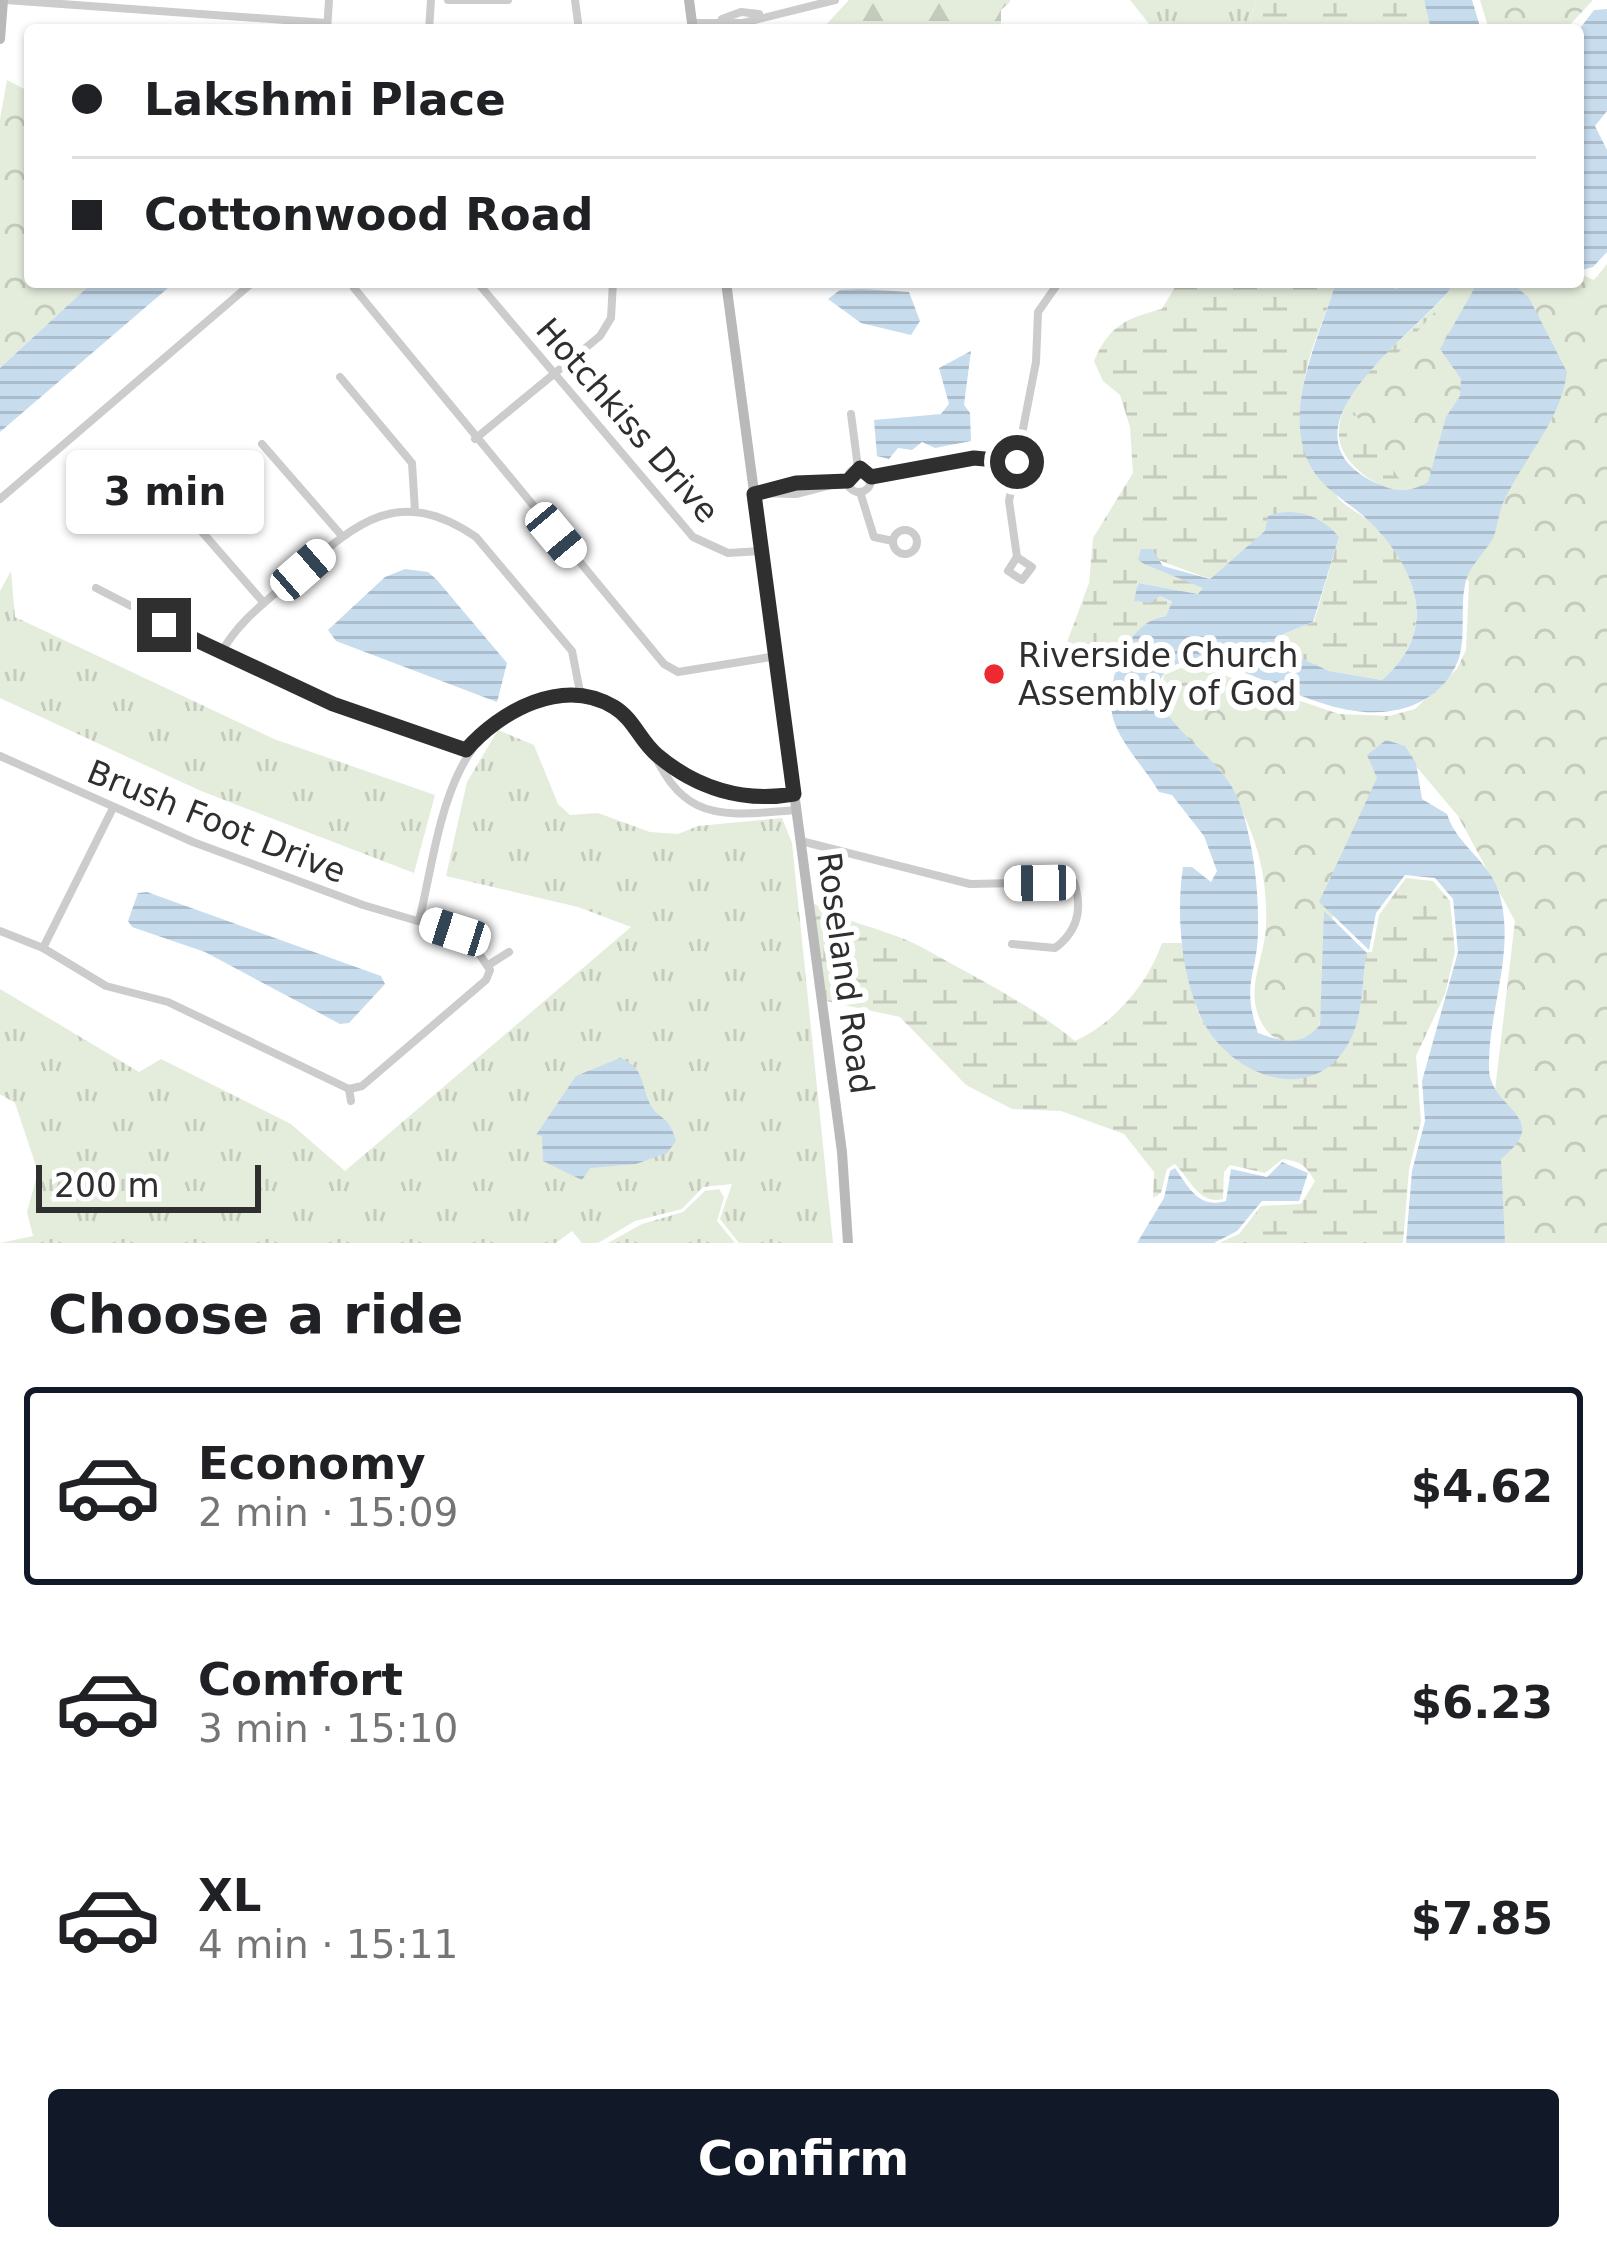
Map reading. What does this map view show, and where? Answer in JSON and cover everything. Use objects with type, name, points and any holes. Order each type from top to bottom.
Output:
[{"type":"main road","points":[[0,39],[4,0]]},
{"type":"main road","name":"Roseland Road","points":[[727,288],[842,1152],[848,1243]]},
{"type":"street","points":[[4,0],[106,3],[299,24]]},
{"type":"street","points":[[448,0],[508,0]]},
{"type":"street","points":[[704,24],[741,12],[761,15],[835,0]]},
{"type":"street","points":[[0,499],[246,288]]},
{"type":"street","points":[[354,288],[671,670],[777,656]]},
{"type":"street","name":"Hotchkiss Drive","points":[[482,288],[693,537],[728,553],[762,551]]},
{"type":"street","points":[[475,439],[600,336],[611,318],[613,288]]},
{"type":"street","points":[[1017,556],[1009,501],[1036,362],[1038,312],[1056,288]]},
{"type":"street","points":[[340,377],[412,463],[415,511]]},
{"type":"street","points":[[754,494],[848,481],[858,468],[851,414]]},
{"type":"street","points":[[262,444],[342,536]]},
{"type":"street","points":[[858,468],[871,477],[974,458],[1017,462]]},
{"type":"street","points":[[860,492],[869,487],[871,477]]},
{"type":"street","points":[[848,481],[860,492],[874,537],[893,541]]},
{"type":"street","points":[[183,510],[264,603]]},
{"type":"street","points":[[221,653],[236,627],[342,536],[373,516],[415,511],[456,523],[476,537],[572,651],[580,697]]},
{"type":"street","points":[[96,587],[221,653],[333,704],[466,750]]},
{"type":"street","points":[[419,921],[466,750],[498,719],[524,704],[580,697],[600,700],[626,715],[658,756],[700,785],[752,797],[794,794]]},
{"type":"street","name":"Brush Foot Drive","points":[[0,755],[112,810],[363,905],[455,932],[490,964]]},
{"type":"street","points":[[658,756],[660,770],[696,805],[752,812],[797,810]]},
{"type":"street","points":[[752,797],[752,812]]},
{"type":"street","points":[[43,948],[112,810]]},
{"type":"street","points":[[801,841],[970,884],[1074,882],[1077,925],[1068,939],[1055,948],[1012,944]]},
{"type":"street","points":[[0,931],[43,948],[106,986],[169,1002],[349,1088],[362,1086],[486,980],[490,964],[509,952]]},
{"type":"street","points":[[349,1088],[351,1101]]},
{"type":"green space","points":[[849,0],[1010,0],[1001,10],[1001,24],[827,24]]},
{"type":"green space","points":[[1130,0],[1256,0],[1250,24],[1149,24]]},
{"type":"green space","points":[[1256,0],[1424,0],[1430,24],[1250,24]]},
{"type":"green space","points":[[1480,0],[1593,0],[1571,24],[1487,24]]},
{"type":"green space","points":[[7,80],[24,89],[24,288],[87,288],[0,368],[0,119]]},
{"type":"green space","points":[[1607,264],[1607,1243],[1477,1243],[1515,921],[1458,816],[1415,765],[1329,924],[1319,1031],[1310,1042],[1279,1040],[1263,1025],[1254,994],[1266,926],[1261,863],[1252,833],[1224,780],[1158,713],[1164,675],[1190,664],[1339,714],[1389,716],[1415,709],[1457,669],[1466,650],[1469,582],[1350,406],[1457,288],[1584,288],[1584,276],[1594,280]]},
{"type":"green space","points":[[1174,288],[1334,288],[1309,359],[1303,407],[1336,494],[1387,541],[1410,580],[1416,601],[1411,641],[1382,680],[1329,671],[1277,647],[1282,634],[1314,622],[1339,537],[1309,515],[1268,517],[1266,531],[1210,579],[1158,560],[1146,565],[1203,587],[1199,594],[1137,583],[1137,602],[1160,596],[1172,603],[1166,616],[1148,622],[1136,635],[1117,668],[1066,645],[1089,583],[1093,538],[1133,473],[1130,427],[1120,395],[1103,381],[1094,361],[1113,332],[1129,320],[1162,309]]},
{"type":"green space","points":[[1451,288],[1476,288],[1413,491],[1389,488],[1355,467],[1341,444],[1341,419],[1352,394],[1371,370]]},
{"type":"green space","points":[[11,571],[15,617],[274,739],[435,795],[414,873],[201,791],[0,698],[0,591]]},
{"type":"green space","points":[[498,730],[534,745],[558,804],[570,815],[598,813],[650,832],[678,834],[698,826],[782,818],[792,843],[833,1243],[739,1243],[720,1219],[732,1184],[703,1187],[682,1209],[635,1221],[598,1243],[582,1243],[572,1231],[556,1243],[0,1243],[33,1236],[27,1212],[38,1172],[15,1103],[0,1094],[0,989],[139,1072],[161,1059],[291,1124],[345,1171],[631,927],[578,907],[446,876],[467,782]]},
{"type":"green space","points":[[1406,878],[1433,881],[1450,901],[1455,952],[1445,994],[1416,1056],[1421,1121],[1409,1170],[1403,1243],[1219,1243],[1239,1234],[1261,1206],[1301,1204],[1315,1181],[1308,1171],[1283,1159],[1265,1173],[1230,1165],[1224,1172],[1223,1199],[1215,1200],[1201,1195],[1175,1164],[1167,1169],[1161,1193],[1153,1198],[1154,1172],[1124,1134],[1061,1111],[1012,1109],[966,1085],[900,1017],[826,1001],[813,903],[925,949],[1021,1003],[1075,1041],[1104,1024],[1128,1000],[1162,943],[1182,943],[1197,1008],[1214,1037],[1252,1068],[1297,1078],[1318,1073],[1337,1058],[1352,1035],[1366,952],[1372,952],[1379,915]]},
{"type":"green space","points":[[719,1189],[724,1197],[717,1221],[735,1243],[608,1243],[642,1224],[683,1212],[705,1191]]},
{"type":"water","points":[[1424,0],[1472,0],[1479,24],[1430,24]]},
{"type":"water","points":[[1607,9],[1607,111],[1595,126],[1607,150],[1607,252],[1584,269],[1583,24],[1594,10]]},
{"type":"water","points":[[87,288],[168,288],[0,432],[0,368]]},
{"type":"water","points":[[1334,288],[1451,288],[1362,381],[1344,409],[1337,436],[1347,461],[1376,483],[1396,490],[1428,482],[1446,417],[1460,396],[1461,379],[1440,349],[1475,288],[1518,288],[1529,298],[1567,372],[1557,408],[1511,486],[1493,538],[1467,578],[1459,658],[1433,694],[1408,707],[1348,710],[1236,670],[1186,662],[1166,672],[1155,691],[1174,723],[1225,776],[1242,810],[1257,886],[1257,947],[1250,991],[1258,1033],[1291,1041],[1306,1037],[1320,1025],[1324,911],[1366,952],[1353,1034],[1338,1058],[1318,1073],[1296,1079],[1251,1069],[1212,1036],[1199,1013],[1182,941],[1183,867],[1192,867],[1211,882],[1217,871],[1204,836],[1172,795],[1159,792],[1127,746],[1111,704],[1116,671],[1130,641],[1152,620],[1166,616],[1172,602],[1160,596],[1150,603],[1134,601],[1138,583],[1198,594],[1203,588],[1138,560],[1141,549],[1152,549],[1163,566],[1210,579],[1265,531],[1268,516],[1278,513],[1307,515],[1339,537],[1313,622],[1283,634],[1277,647],[1329,671],[1382,680],[1411,642],[1416,601],[1401,561],[1371,523],[1316,475],[1304,451],[1300,409]]},
{"type":"water","points":[[840,290],[909,292],[920,321],[911,335],[861,323],[828,299]]},
{"type":"water","points":[[971,351],[964,405],[970,413],[971,441],[935,448],[922,442],[912,450],[898,448],[889,459],[877,456],[874,420],[941,414],[949,404],[939,368]]},
{"type":"water","points":[[405,569],[428,572],[437,580],[507,663],[497,702],[336,641],[328,630],[385,577]]},
{"type":"water","points":[[1386,740],[1405,746],[1416,763],[1422,799],[1447,814],[1491,876],[1501,900],[1503,963],[1489,1068],[1498,1094],[1521,1122],[1522,1133],[1501,1159],[1505,1243],[1406,1243],[1412,1171],[1425,1121],[1422,1081],[1458,952],[1453,899],[1435,878],[1405,875],[1376,913],[1369,950],[1319,902],[1377,778],[1367,755]]},
{"type":"water","points":[[147,892],[381,976],[385,984],[349,1023],[340,1024],[205,952],[132,927],[128,921],[138,893]]},
{"type":"water","points":[[620,1058],[638,1071],[650,1104],[670,1126],[676,1141],[667,1153],[636,1164],[590,1168],[582,1180],[543,1161],[542,1136],[536,1135],[576,1076]]},
{"type":"water","points":[[1282,1162],[1308,1173],[1299,1201],[1262,1201],[1237,1231],[1214,1243],[1137,1243],[1164,1198],[1170,1171],[1175,1168],[1196,1195],[1217,1203],[1226,1201],[1231,1169],[1267,1177]]},
{"type":"place","name":"Riverside Church Assembly of God","points":[[994,674]]},
{"type":"route","points":[[164,625],[275,680],[466,750],[498,719],[524,704],[555,697],[600,700],[626,715],[658,756],[700,785],[774,798],[794,794],[754,494],[796,483],[848,481],[856,468],[871,477],[974,458],[1017,462]]}]
